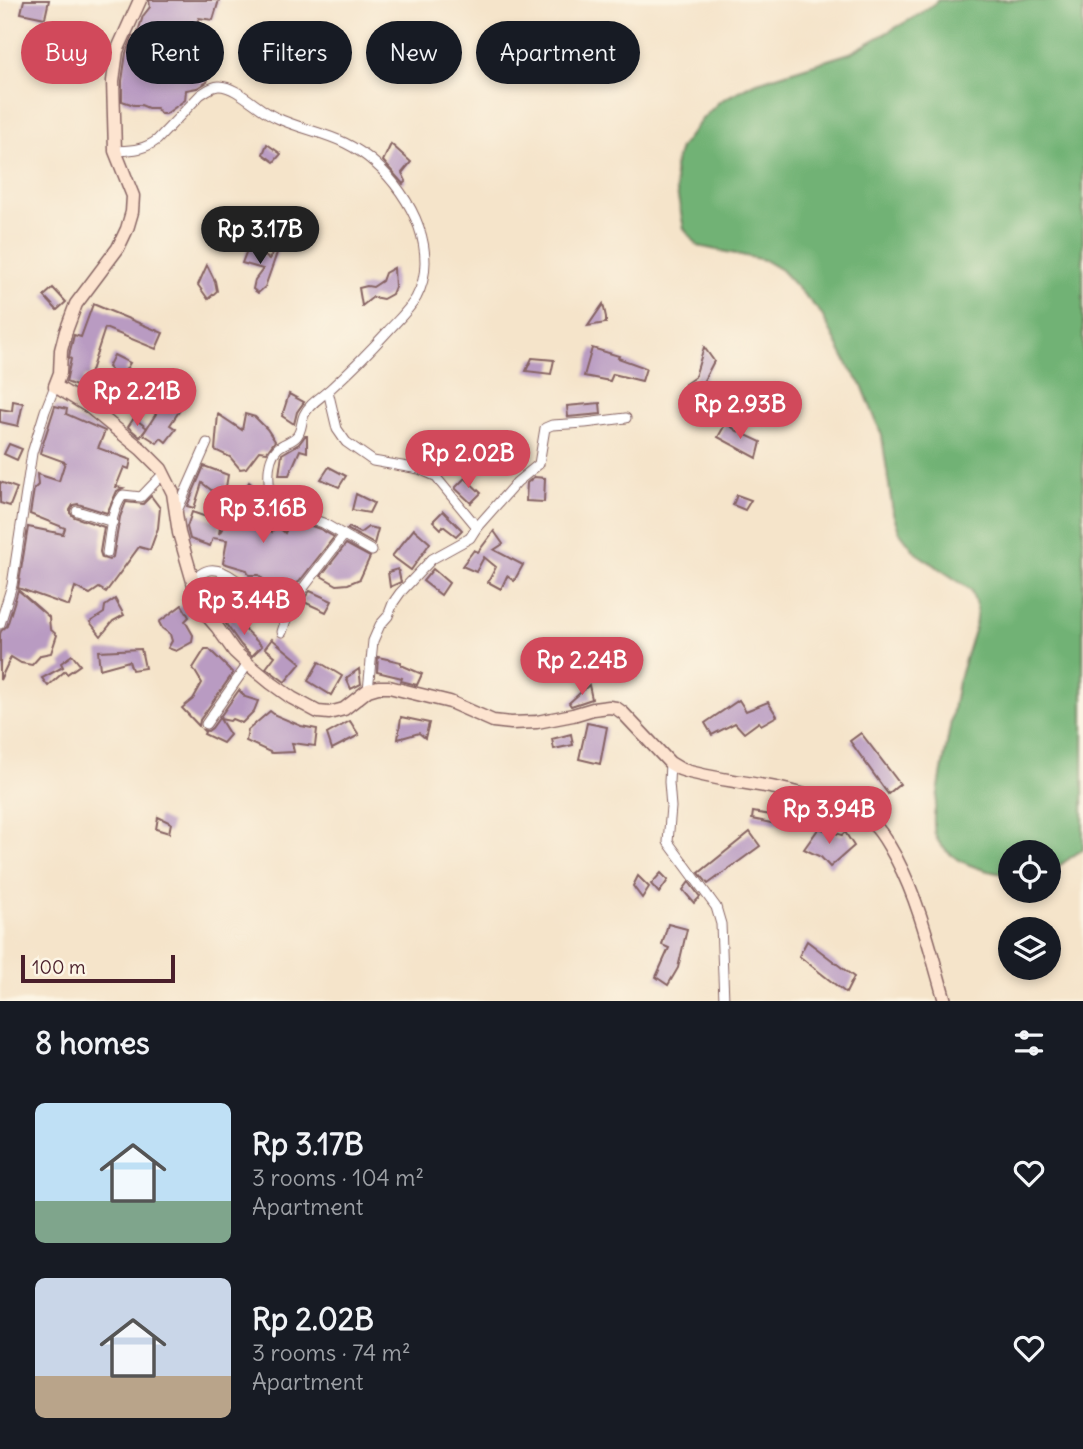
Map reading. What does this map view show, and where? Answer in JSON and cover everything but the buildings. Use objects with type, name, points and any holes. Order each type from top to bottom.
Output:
[{"type":"street","points":[[0,624],[14,578],[32,453],[60,373],[65,331],[76,304],[118,248],[132,212],[133,196],[115,151],[113,81],[117,51],[139,0]]},
{"type":"street","points":[[115,151],[149,146],[166,132],[200,95],[217,86],[242,96],[275,118],[348,144],[371,161],[401,191],[419,229],[425,261],[422,282],[416,297],[370,351],[309,407],[296,437],[270,458],[270,487],[275,506],[323,523],[372,551]]},
{"type":"street","points":[[55,386],[88,406],[141,449],[164,474],[173,493],[179,533],[192,580],[210,620],[234,651],[292,698],[318,712],[329,713],[344,709],[368,690],[389,687],[450,702],[486,719],[501,722],[537,722],[593,709],[616,708],[670,763],[686,771],[784,790],[831,803],[859,815],[877,828],[907,880],[945,1001]]},
{"type":"street","points":[[328,391],[337,429],[346,442],[373,461],[419,470],[435,477],[477,527]]},
{"type":"street","points":[[368,690],[373,641],[393,603],[432,559],[470,538],[517,482],[539,464],[546,427],[626,418]]},
{"type":"street","points":[[177,511],[207,443]]},
{"type":"street","points":[[107,553],[122,495],[141,497],[164,474]]},
{"type":"street","points":[[77,511],[113,522]]},
{"type":"street","points":[[282,632],[291,604],[344,535]]},
{"type":"street","points":[[192,580],[207,571],[220,570],[230,575],[269,611]]},
{"type":"street","points":[[206,724],[248,664]]},
{"type":"street","points":[[670,763],[671,807],[668,842],[716,907],[721,924],[724,1001]]},
{"type":"green space","points":[[939,0],[1083,0],[1083,849],[1061,864],[1061,840],[998,840],[998,873],[958,859],[942,846],[934,832],[934,815],[958,682],[975,627],[977,609],[971,590],[916,553],[899,531],[893,513],[882,436],[862,385],[850,369],[821,313],[781,270],[764,260],[698,246],[684,229],[674,167],[680,148],[720,101],[754,83],[850,53],[920,14]]}]
